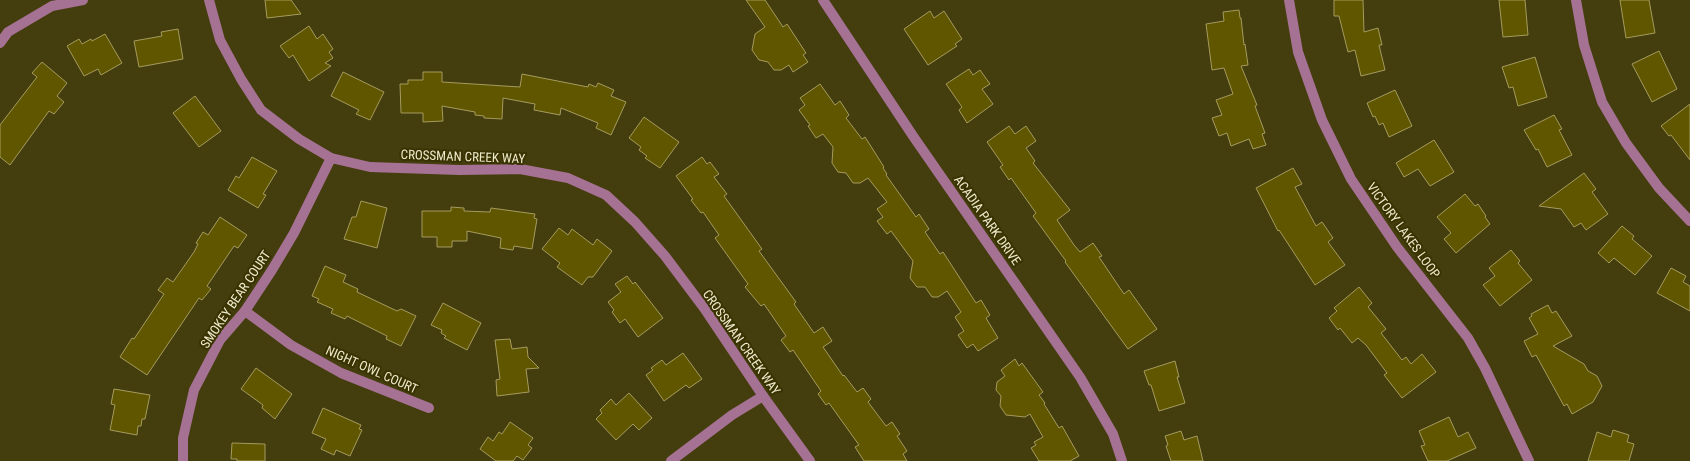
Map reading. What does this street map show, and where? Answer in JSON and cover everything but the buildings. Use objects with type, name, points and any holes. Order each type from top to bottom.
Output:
[{"type":"street","points":[[0,43],[8,32],[52,6],[83,0]]},
{"type":"street","name":"CROSSMAN CREEK WAY","points":[[208,0],[220,40],[241,80],[261,110],[299,139],[331,158],[370,167],[459,170],[520,169],[568,178],[606,196],[635,222],[665,256],[704,308],[763,396],[810,461]]},
{"type":"street","name":"ACADIA PARK DRIVE","points":[[823,0],[909,130],[1080,377],[1113,434],[1122,461]]},
{"type":"street","name":"VICTORY LAKES LOOP","points":[[1290,0],[1298,52],[1319,113],[1351,179],[1397,247],[1468,338],[1486,368],[1529,461]]},
{"type":"street","points":[[1576,0],[1584,45],[1602,102],[1626,143],[1659,188],[1690,221]]},
{"type":"street","name":"SMOKEY BEAR COURT","points":[[183,461],[183,438],[194,390],[220,340],[245,311],[294,233],[331,158]]},
{"type":"street","name":"NIGHT OWL COURT","points":[[245,311],[291,345],[341,373],[429,408]]},
{"type":"street","points":[[671,461],[732,415],[763,396]]}]
